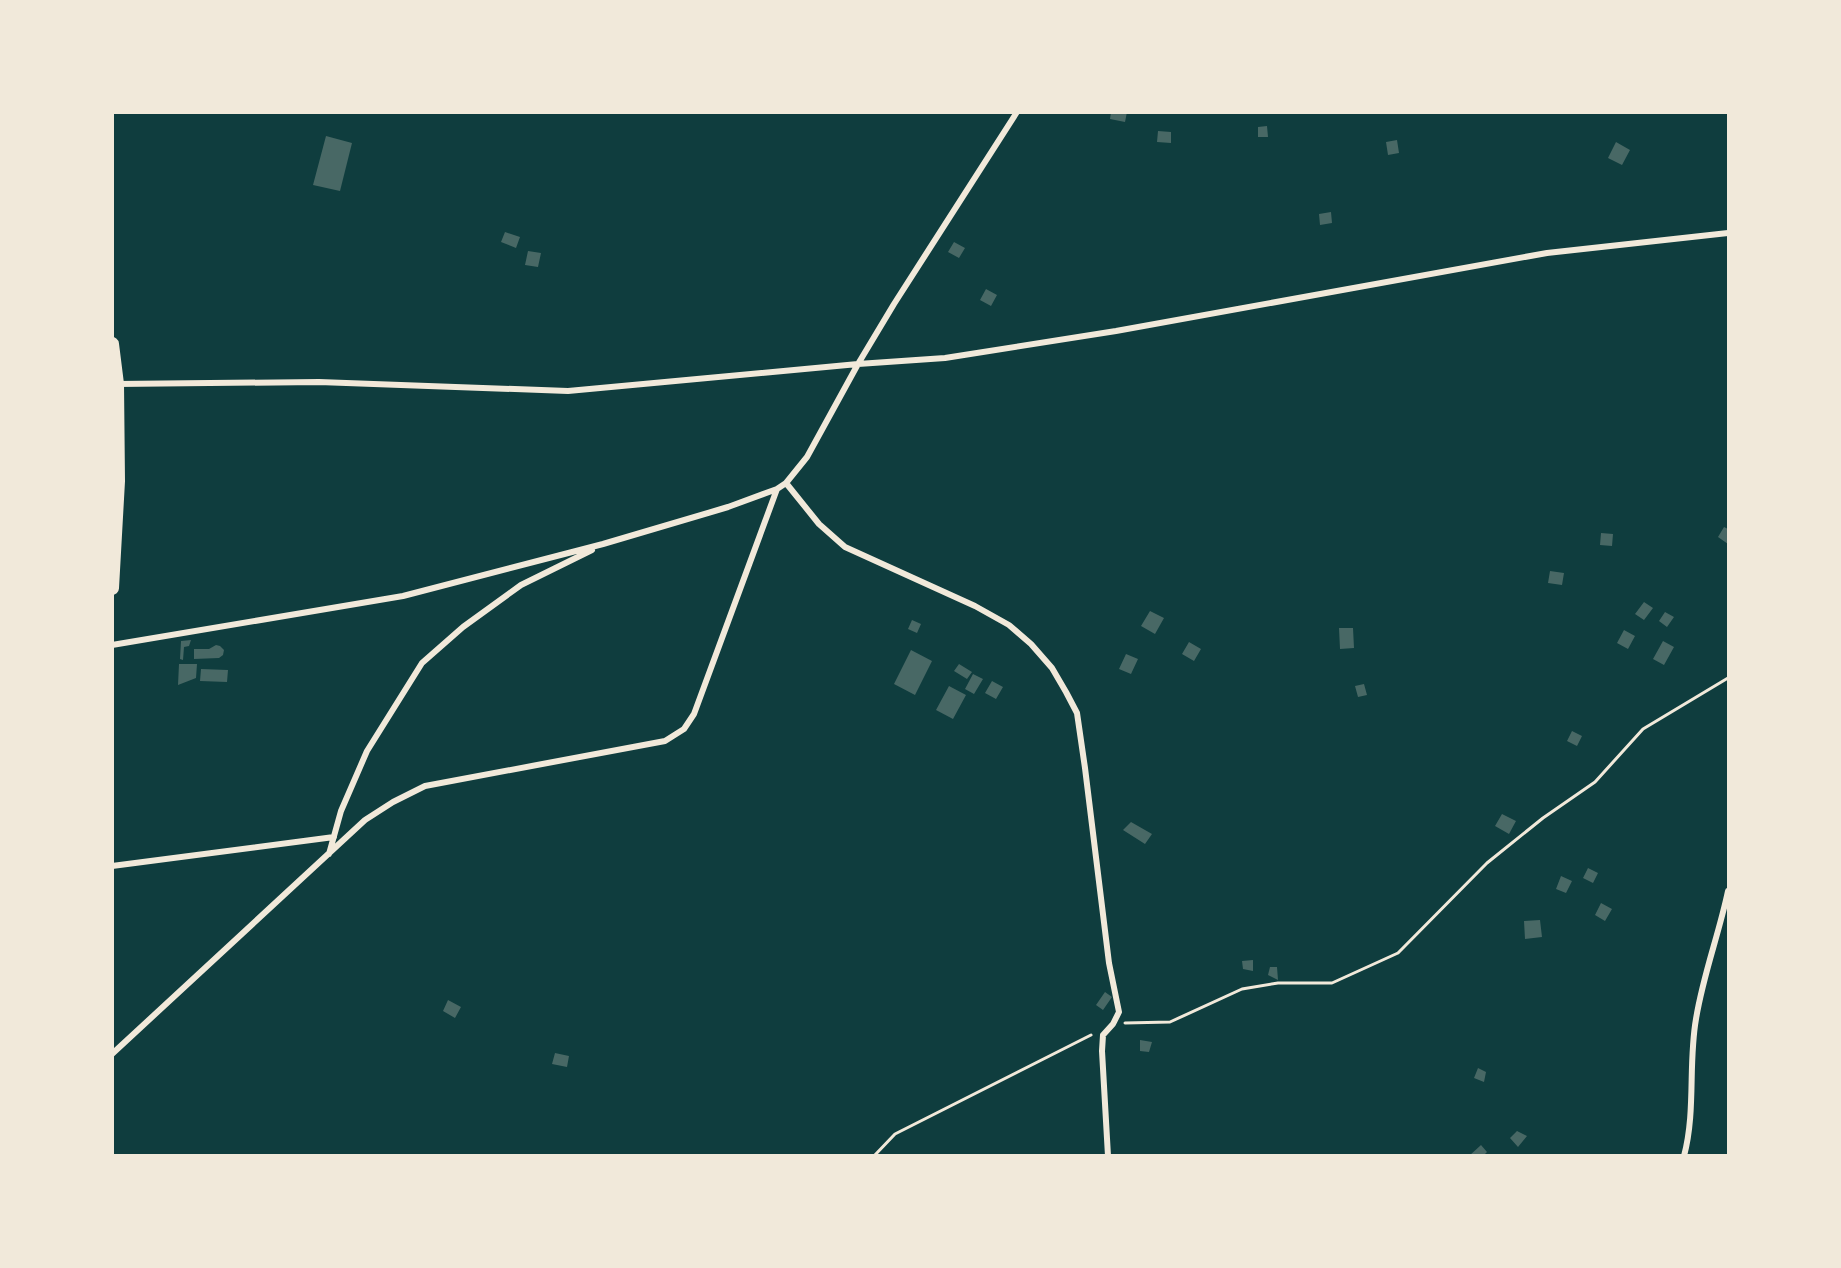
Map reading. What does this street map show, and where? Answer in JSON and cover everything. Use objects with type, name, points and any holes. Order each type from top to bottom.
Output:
[{"type":"main road","points":[[112,345],[117,384],[118,481],[112,588]]},
{"type":"street","points":[[112,645],[403,596],[603,544],[728,507],[777,489],[786,483],[822,434],[858,364],[1017,112]]},
{"type":"street","points":[[117,384],[319,381],[568,391],[945,358],[1116,331],[1547,253],[1728,233]]},
{"type":"street","points":[[786,483],[819,524],[839,543],[975,606],[1009,625],[1031,644],[1052,668],[1077,713],[1108,963],[1119,1012],[1113,1024],[1103,1035],[1108,1155]]},
{"type":"street","points":[[112,1054],[365,820],[393,802],[425,786],[664,741],[684,729],[694,714],[777,489]]},
{"type":"street","points":[[329,854],[341,811],[367,751],[422,663],[463,627],[521,585],[603,544]]},
{"type":"street","points":[[112,866],[334,837]]},
{"type":"street","points":[[1684,1155],[1690,1133],[1695,1020],[1728,891]]},
{"type":"path","points":[[874,1155],[895,1134],[1113,1024],[1170,1022],[1242,989],[1278,983],[1332,983],[1398,953],[1487,863],[1543,818],[1595,782],[1643,729],[1728,678]]},
{"type":"building","points":[[1111,112],[1127,112],[1125,122],[1110,119]]},
{"type":"building","points":[[1267,126],[1268,137],[1258,137],[1258,127]]},
{"type":"building","points":[[1158,131],[1171,132],[1171,143],[1157,142]]},
{"type":"building","points":[[326,136],[352,143],[340,191],[313,185]]},
{"type":"building","points":[[1397,140],[1399,153],[1388,155],[1386,142]]},
{"type":"building","points":[[1616,142],[1630,150],[1622,165],[1608,158]]},
{"type":"building","points":[[1331,212],[1332,223],[1320,225],[1319,214]]},
{"type":"building","points":[[505,232],[520,237],[516,248],[501,242]]},
{"type":"building","points":[[954,242],[965,248],[959,258],[948,252]]},
{"type":"building","points":[[528,251],[541,253],[538,267],[525,265]]},
{"type":"building","points":[[986,289],[997,295],[991,306],[980,300]]},
{"type":"building","points":[[1724,527],[1728,529],[1728,544],[1718,537]]},
{"type":"building","points":[[1601,533],[1613,534],[1612,546],[1600,545]]},
{"type":"building","points":[[1550,571],[1564,573],[1562,585],[1548,583]]},
{"type":"building","points":[[1644,602],[1653,608],[1644,620],[1635,614]]},
{"type":"building","points":[[1150,611],[1164,618],[1155,634],[1141,626]]},
{"type":"building","points":[[1665,612],[1674,617],[1667,627],[1659,621]]},
{"type":"building","points":[[912,620],[921,624],[917,633],[908,629]]},
{"type":"building","points":[[1339,628],[1353,628],[1354,648],[1340,649]]},
{"type":"building","points":[[1624,630],[1635,636],[1628,649],[1617,643]]},
{"type":"building","points":[[191,640],[189,646],[184,647],[183,660],[180,659],[181,641]]},
{"type":"building","points":[[1663,641],[1674,647],[1664,665],[1653,659]]},
{"type":"building","points":[[1189,642],[1201,649],[1194,661],[1182,654]]},
{"type":"building","points":[[216,645],[224,650],[223,655],[219,658],[194,659],[194,649],[209,649]]},
{"type":"building","points":[[911,650],[932,661],[915,695],[894,684]]},
{"type":"building","points":[[1126,654],[1138,659],[1131,674],[1119,669]]},
{"type":"building","points":[[179,664],[197,664],[196,678],[178,685]]},
{"type":"building","points":[[959,664],[972,672],[967,679],[954,671]]},
{"type":"building","points":[[201,669],[228,670],[227,682],[200,681]]},
{"type":"building","points":[[973,674],[983,679],[974,694],[965,689]]},
{"type":"building","points":[[992,681],[1003,687],[996,699],[985,693]]},
{"type":"building","points":[[1364,684],[1367,695],[1358,697],[1355,686]]},
{"type":"building","points":[[949,686],[966,695],[953,719],[936,710]]},
{"type":"building","points":[[1572,731],[1582,736],[1577,746],[1567,741]]},
{"type":"building","points":[[1502,814],[1516,821],[1509,834],[1495,826]]},
{"type":"building","points":[[1131,822],[1152,834],[1145,844],[1123,830]]},
{"type":"building","points":[[1588,868],[1598,873],[1593,883],[1583,878]]},
{"type":"building","points":[[1561,876],[1572,881],[1566,893],[1556,889]]},
{"type":"building","points":[[1601,903],[1612,909],[1605,921],[1595,915]]},
{"type":"building","points":[[1540,920],[1542,937],[1525,939],[1524,921]]},
{"type":"building","points":[[1253,960],[1253,971],[1243,969],[1242,961]]},
{"type":"building","points":[[1270,967],[1277,967],[1278,980],[1268,975]]},
{"type":"building","points":[[1105,992],[1112,997],[1103,1010],[1096,1005]]},
{"type":"building","points":[[448,1000],[461,1007],[455,1018],[443,1011]]},
{"type":"building","points":[[1140,1040],[1152,1042],[1149,1052],[1140,1051]]},
{"type":"building","points":[[555,1053],[569,1056],[567,1067],[552,1064]]},
{"type":"building","points":[[1478,1068],[1486,1072],[1484,1082],[1474,1078]]},
{"type":"building","points":[[1517,1131],[1527,1136],[1518,1147],[1510,1138]]},
{"type":"building","points":[[1481,1145],[1487,1152],[1483,1156],[1469,1156]]}]
